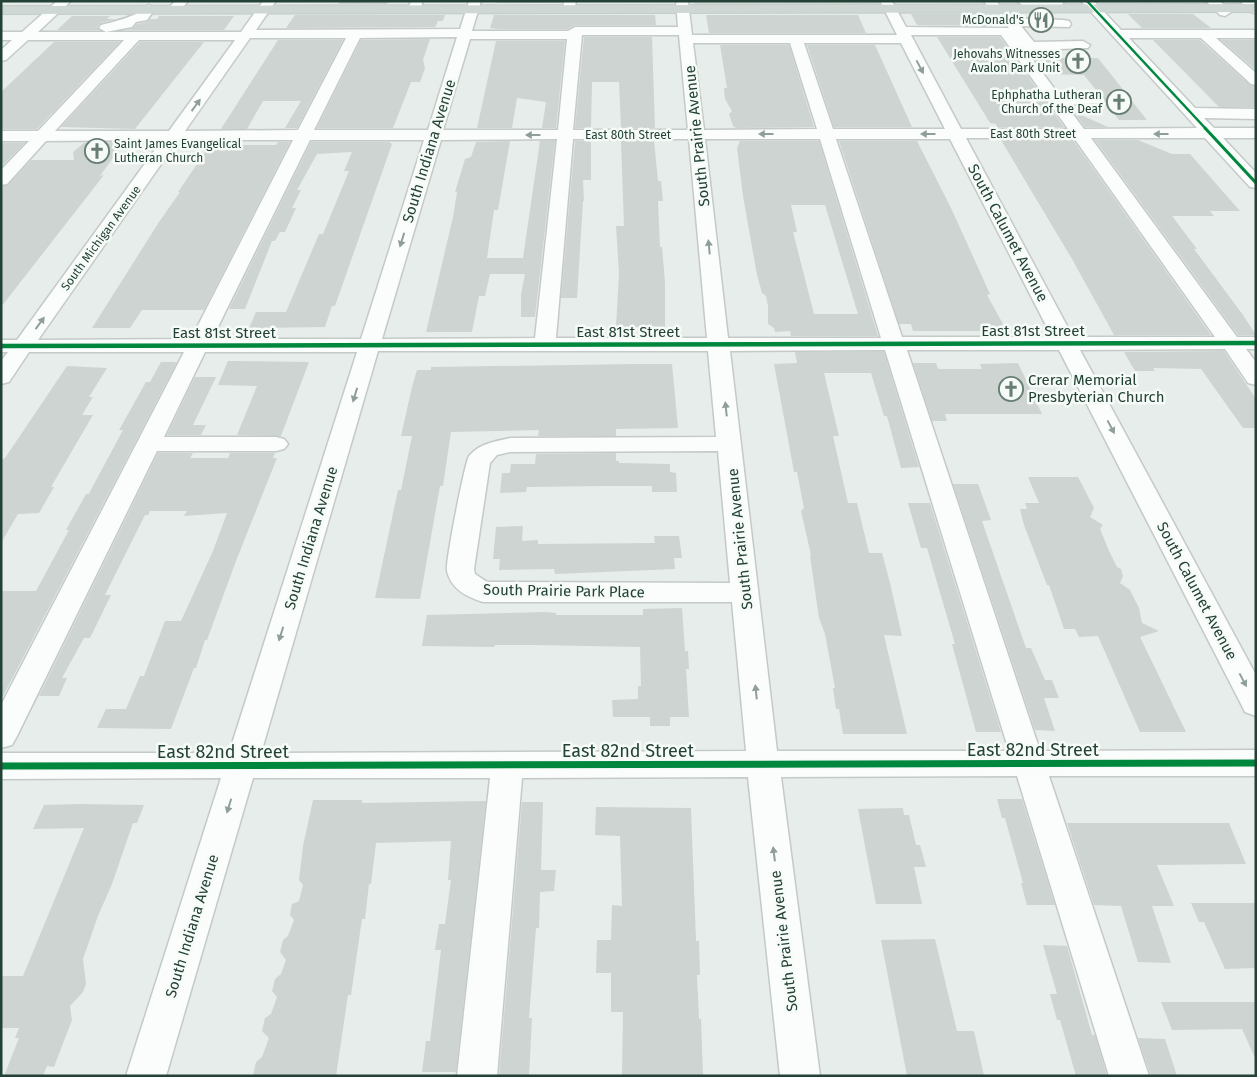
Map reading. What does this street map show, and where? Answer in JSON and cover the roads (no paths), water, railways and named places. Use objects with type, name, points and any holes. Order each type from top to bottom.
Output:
[{"type":"main road","points":[[1,10],[60,5],[154,8],[267,5],[407,6],[469,21],[570,5],[684,20],[888,5],[1060,4],[1253,7]]},
{"type":"street","points":[[1,57],[60,5]]},
{"type":"street","name":"South Michigan Avenue","points":[[1,376],[267,5]]},
{"type":"street","name":"South Calumet Avenue","points":[[888,5],[1256,704]]},
{"type":"street","points":[[1090,5],[1107,32],[1128,46],[1256,183]]},
{"type":"street","points":[[407,6],[396,26],[469,21]]},
{"type":"street","points":[[45,19],[154,8]]},
{"type":"street","points":[[1,36],[107,28],[127,24],[154,8]]},
{"type":"street","points":[[545,345],[575,31],[684,20],[796,39],[1005,31],[1256,378]]},
{"type":"street","name":"South Prairie Avenue","points":[[684,20],[720,344],[763,764],[800,1076]]},
{"type":"street","points":[[29,33],[135,36],[246,35],[469,21],[574,35]]},
{"type":"street","name":"South Indiana Avenue","points":[[146,1076],[469,21]]},
{"type":"street","points":[[1011,22],[1034,22],[1070,24],[1090,45],[1030,46],[1011,22]]},
{"type":"street","points":[[1034,22],[1051,46]]},
{"type":"street","points":[[1107,32],[1251,33]]},
{"type":"street","points":[[1204,34],[1256,81]]},
{"type":"street","points":[[1,180],[135,36]]},
{"type":"street","points":[[796,39],[1128,1076]]},
{"type":"street","points":[[1054,100],[1097,100]]},
{"type":"street","points":[[1191,113],[1256,114]]},
{"type":"street","name":"East 80th Street","points":[[1,136],[1256,134]]},
{"type":"street","points":[[1238,164],[1256,164]]},
{"type":"street","name":"East 81st Street","points":[[1,346],[1256,343]]},
{"type":"street","points":[[149,444],[276,444]]},
{"type":"street","name":"South Prairie Park Place","points":[[730,444],[510,445],[489,450],[478,461],[460,569],[464,581],[469,586],[483,592],[746,593]]},
{"type":"street","name":"East 82nd Street","points":[[1,766],[1256,763]]},
{"type":"street","points":[[477,1076],[507,765]]},
{"type":"lane","points":[[1,736],[304,135],[347,28]]},
{"type":"place","name":"McDonald's","points":[[1041,20]]},
{"type":"place","name":"Jehovahs Witnesses Avalon Park Unit","points":[[1078,61]]},
{"type":"place","name":"Ephphatha Lutheran Church of the Deaf","points":[[1119,102]]},
{"type":"place","name":"Saint James Evangelical Lutheran Church","points":[[97,151]]},
{"type":"place","name":"Crerar Memorial Presbyterian Church","points":[[1011,389]]}]
